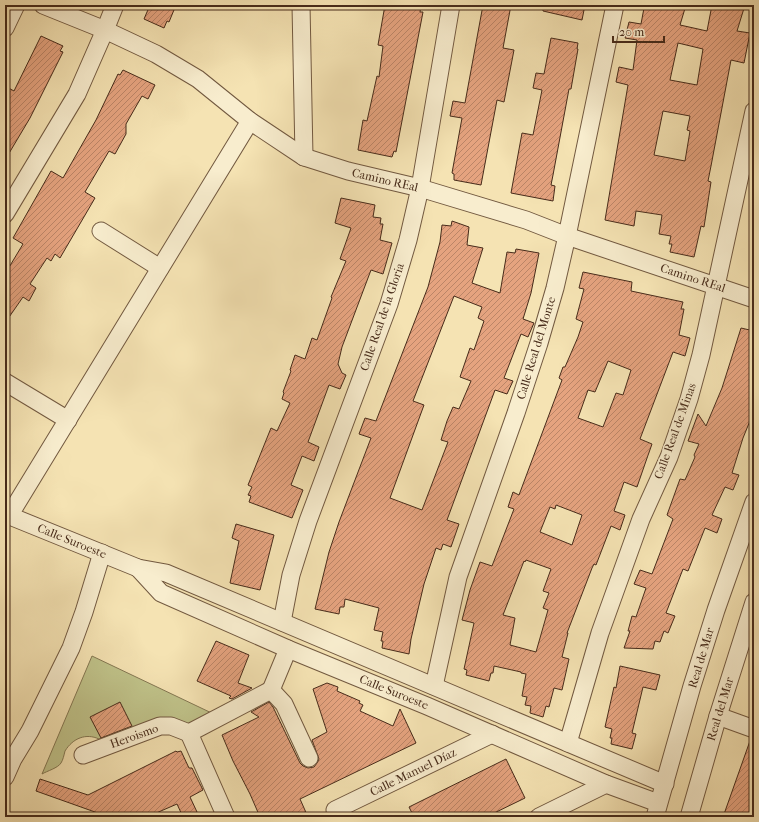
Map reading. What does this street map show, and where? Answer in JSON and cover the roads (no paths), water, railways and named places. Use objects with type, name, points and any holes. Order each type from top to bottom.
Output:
[{"type":"street","points":[[5,28],[16,5]]},
{"type":"street","name":"Camino REal","points":[[43,5],[106,30],[156,54],[198,79],[250,121],[304,157],[348,171],[420,188],[526,220],[568,236],[754,299]]},
{"type":"street","points":[[5,214],[77,94],[106,30],[115,5]]},
{"type":"street","points":[[301,5],[304,157]]},
{"type":"street","name":"Calle Real de la Gloria","points":[[282,622],[291,575],[306,528],[389,304],[408,240],[420,188],[451,5]]},
{"type":"street","name":"Calle Real del Monte","points":[[434,686],[458,577],[516,413],[555,288],[568,236],[615,5]]},
{"type":"street","name":"Calle Real de Minas","points":[[568,743],[600,633],[641,519],[668,457],[689,399],[701,355],[754,111]]},
{"type":"street","points":[[7,515],[68,420],[250,121]]},
{"type":"street","points":[[101,231],[160,268]]},
{"type":"street","points":[[5,382],[68,420]]},
{"type":"street","name":"Real de Mar","points":[[657,810],[692,686],[716,610],[754,502]]},
{"type":"street","name":"Calle Suroeste","points":[[7,515],[138,568],[166,573],[665,784]]},
{"type":"street","points":[[5,777],[9,756],[30,732],[70,648],[84,612],[102,553]]},
{"type":"street","name":"Calle Suroeste","points":[[138,568],[161,593],[288,649],[492,734],[606,784],[657,810]]},
{"type":"street","name":"Real del Mar","points":[[689,817],[718,716],[754,602]]},
{"type":"street","points":[[223,816],[190,733],[271,690],[288,649]]},
{"type":"street","points":[[271,690],[284,704],[309,758]]},
{"type":"street","points":[[718,716],[754,729]]},
{"type":"street","name":"Heroismo","points":[[83,755],[160,726],[170,726],[190,733]]},
{"type":"street","name":"Calle Manuel Díaz","points":[[335,810],[492,734]]},
{"type":"street","points":[[539,817],[606,784]]}]
